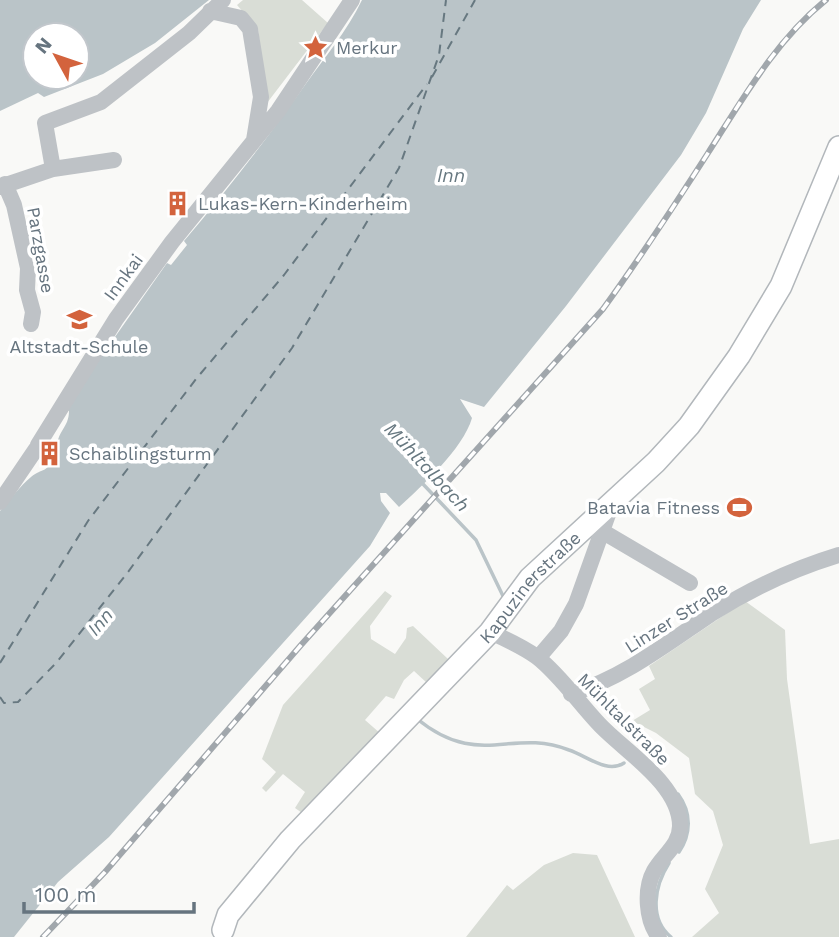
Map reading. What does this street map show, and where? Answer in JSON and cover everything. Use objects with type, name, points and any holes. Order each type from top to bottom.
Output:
[{"type":"main road","name":"Kapuzinerstraße","points":[[221,935],[228,915],[290,840],[490,632],[538,570],[672,446],[739,356],[795,257],[839,147]]},
{"type":"street","points":[[53,169],[45,123],[101,102],[189,33],[223,0]]},
{"type":"street","name":"Innkai","points":[[0,502],[116,319],[278,111],[352,0]]},
{"type":"street","points":[[210,11],[241,18],[250,29],[261,97],[254,141]]},
{"type":"street","points":[[3,186],[53,169],[114,160]]},
{"type":"street","name":"Parzgasse","points":[[3,186],[14,205],[28,268],[27,290],[33,312],[31,324]]},
{"type":"street","points":[[538,658],[561,631],[576,604],[600,530],[612,504]]},
{"type":"street","points":[[600,530],[690,583]]},
{"type":"street","name":"Linzer Straße","points":[[571,694],[605,683],[714,612],[835,555]]},
{"type":"street","name":"Mühltalstraße","points":[[490,632],[538,658],[608,734],[641,760],[670,796],[678,812],[680,835],[653,872],[649,889],[653,930],[659,937]]},
{"type":"shaded area","points":[[243,0],[302,0],[328,23],[267,103],[258,29],[237,5]]},
{"type":"shaded area","points":[[385,591],[392,596],[370,626],[371,639],[395,654],[406,638],[407,628],[413,626],[448,659],[427,683],[414,671],[404,680],[394,699],[386,696],[365,720],[381,734],[305,815],[295,808],[305,792],[283,774],[266,792],[262,788],[276,772],[262,759],[283,705]]},
{"type":"shaded area","points":[[745,601],[785,630],[787,679],[810,844],[839,839],[839,937],[692,937],[719,913],[705,889],[723,845],[713,811],[695,794],[689,758],[656,733],[632,721],[650,710],[639,689],[655,679],[649,666]]},
{"type":"shaded area","points":[[573,853],[597,855],[635,937],[466,937],[507,885],[513,890],[544,865]]},
{"type":"water","points":[[0,0],[209,0],[155,43],[91,79],[91,21],[21,21],[21,91],[59,91],[44,97],[38,93],[0,111]]},
{"type":"water","name":"Inn","points":[[362,0],[761,0],[743,29],[706,113],[681,155],[566,306],[484,407],[460,399],[472,418],[451,454],[399,507],[386,493],[380,493],[381,501],[390,513],[370,546],[109,837],[58,882],[14,937],[0,937],[0,511],[27,481],[46,469],[57,457],[59,436],[67,423],[69,411],[65,408],[167,263],[171,265],[187,245],[184,241],[291,105],[343,33]]},
{"type":"waterway","name":"Mühltalbach","points":[[422,483],[476,540],[503,596]]},
{"type":"waterway","points":[[416,718],[438,733],[458,742],[477,745],[548,744],[604,765],[617,766],[624,763]]},
{"type":"waterway","name":"Mühltalbach","points":[[678,794],[688,816],[688,831],[679,852]]},
{"type":"waterway","name":"Mühltalbach","points":[[669,863],[660,881],[656,901],[659,921],[671,937]]},
{"type":"ferry route","points":[[0,697],[4,703],[18,702],[57,662],[128,572],[292,348],[399,168],[439,55],[446,0]]},
{"type":"ferry route","points":[[432,77],[475,0]]},
{"type":"ferry route","points":[[0,663],[88,521],[196,379],[284,275],[427,84]]},
{"type":"railway","points":[[43,937],[105,872],[301,645],[603,309],[657,232],[761,72],[791,33],[826,0]]},
{"type":"place","name":"Merkur","points":[[316,47]]},
{"type":"place","name":"Lukas-Kern-Kinderheim","points":[[178,203]]},
{"type":"place","name":"Altstadt-Schule","points":[[79,319]]},
{"type":"place","name":"Schaiblingsturm","points":[[49,453]]},
{"type":"place","name":"Batavia Fitness","points":[[740,507]]}]
